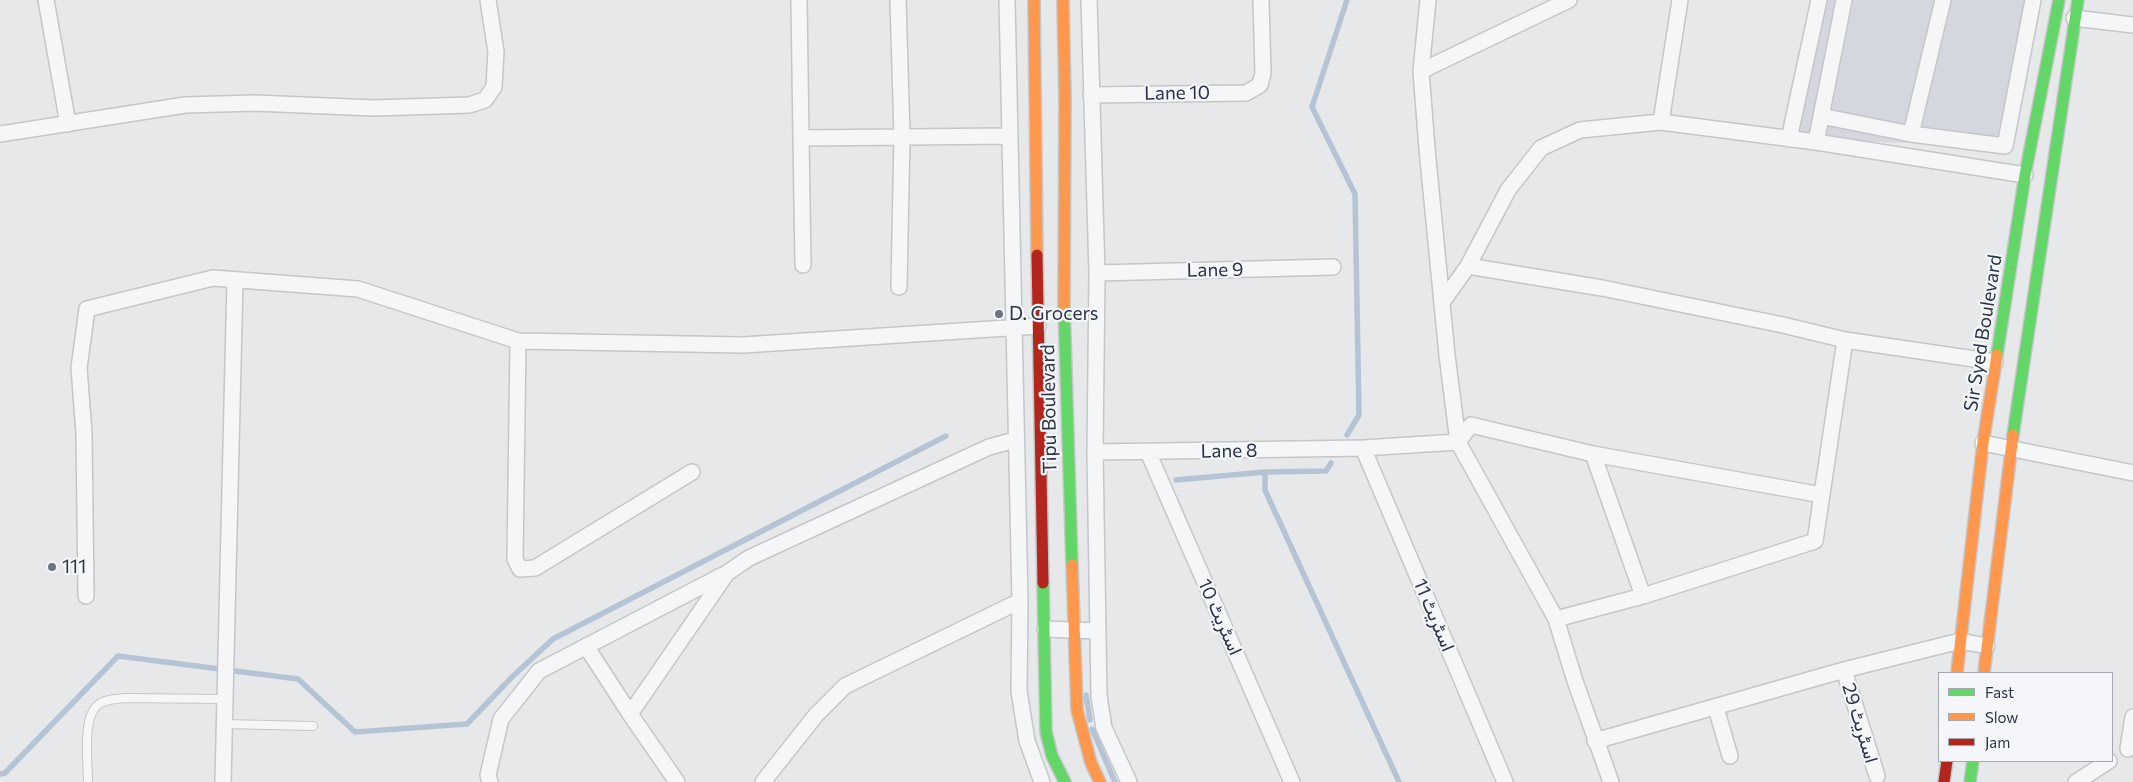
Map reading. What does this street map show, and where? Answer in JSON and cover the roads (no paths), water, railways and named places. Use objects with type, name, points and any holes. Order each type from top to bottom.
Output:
[{"type":"street","points":[[46,0],[68,124]]},
{"type":"street","points":[[0,134],[185,105],[255,102],[374,108],[469,105],[477,103],[485,100],[494,87],[496,52],[488,0]]},
{"type":"street","points":[[799,0],[803,265]]},
{"type":"street","points":[[898,0],[902,136],[900,287]]},
{"type":"street","points":[[1007,0],[1015,440],[1020,601],[1019,691],[1027,741],[1042,782]]},
{"type":"street","name":"Tipu Boulevard","points":[[1034,0],[1046,732],[1052,756],[1065,782]]},
{"type":"street","name":"Tipu Boulevard","points":[[1063,0],[1065,99],[1064,295],[1076,710],[1091,763],[1100,782]]},
{"type":"street","points":[[1089,0],[1097,273],[1096,452],[1099,696],[1104,728],[1129,782]]},
{"type":"street","name":"Lane 10","points":[[1092,94],[1246,93],[1260,85],[1264,73],[1261,0]]},
{"type":"street","points":[[1428,0],[1421,71],[1447,355],[1458,442],[1556,619],[1595,741],[1611,782]]},
{"type":"street","points":[[1421,71],[1569,0]]},
{"type":"street","points":[[1660,122],[1680,0]]},
{"type":"street","points":[[1789,139],[1819,0]]},
{"type":"street","points":[[1816,142],[1844,0]]},
{"type":"street","points":[[1911,134],[1943,0]]},
{"type":"street","points":[[1821,116],[1911,134],[2005,146],[2033,0]]},
{"type":"street","name":"Sir Syed Boulevard","points":[[1957,672],[1983,443],[1995,362],[2025,175],[2059,0]]},
{"type":"street","points":[[1984,672],[2011,449],[2078,0]]},
{"type":"street","points":[[2074,18],[2133,25]]},
{"type":"street","points":[[2038,111],[2060,115]]},
{"type":"street","points":[[1442,301],[1468,266],[1508,190],[1541,148],[1580,130],[1660,122],[1816,142],[2025,175]]},
{"type":"street","points":[[801,138],[1009,136]]},
{"type":"street","points":[[1468,266],[1602,288],[1783,325],[1844,340],[1995,362]]},
{"type":"street","name":"Lane 9","points":[[1097,273],[1334,267]]},
{"type":"street","points":[[86,596],[84,433],[79,368],[87,309],[213,278],[358,289],[518,341],[743,345],[1038,326]]},
{"type":"street","points":[[223,782],[236,280]]},
{"type":"street","points":[[1556,619],[1643,596],[1815,541],[1844,340]]},
{"type":"street","points":[[518,341],[515,559],[520,569],[536,568],[692,472]]},
{"type":"street","points":[[1458,442],[1471,425],[1593,454],[1822,495]]},
{"type":"street","points":[[490,782],[488,775],[501,719],[539,671],[727,573],[749,558],[989,447],[1015,440]]},
{"type":"street","name":"Lane 8","points":[[1096,452],[1363,448],[1458,442]]},
{"type":"street","points":[[1983,443],[2133,473]]},
{"type":"street","name":"اسٹریٹ 11","points":[[1363,448],[1505,782]]},
{"type":"street","name":"اسٹریٹ 10","points":[[1148,452],[1292,782]]},
{"type":"street","points":[[1593,454],[1643,596]]},
{"type":"street","points":[[630,714],[727,573]]},
{"type":"street","points":[[763,782],[816,715],[845,686],[1020,601]]},
{"type":"street","points":[[1045,629],[1074,632],[1098,631]]},
{"type":"street","points":[[1595,741],[1844,670],[1960,641],[1987,646]]},
{"type":"street","points":[[586,646],[677,782]]},
{"type":"street","name":"اسٹریٹ 29","points":[[1844,670],[1876,776]]},
{"type":"street","points":[[1716,708],[1730,756]]},
{"type":"street","points":[[2113,758],[2130,747],[2133,717]]},
{"type":"street","points":[[1944,782],[1946,762]]},
{"type":"street","points":[[1970,782],[1973,762]]},
{"type":"street","points":[[2076,782],[2107,762]]},
{"type":"lane","points":[[88,782],[88,725],[91,714],[98,704],[110,699],[125,698],[225,699]]},
{"type":"lane","points":[[224,724],[313,726]]},
{"type":"waterway","points":[[1347,0],[1312,107],[1355,194],[1359,415],[1347,435]]},
{"type":"waterway","points":[[0,774],[5,773],[118,656],[298,679],[355,732],[467,724],[512,677],[553,639],[946,436]]},
{"type":"waterway","points":[[1176,480],[1265,472],[1326,471],[1331,463]]},
{"type":"waterway","points":[[1265,472],[1265,490],[1399,782]]},
{"type":"waterway","points":[[1086,695],[1090,720]]},
{"type":"waterway","points":[[1092,729],[1115,782]]},
{"type":"place","name":"D. Grocers","points":[[999,314]]},
{"type":"place","name":"111","points":[[52,567]]}]
